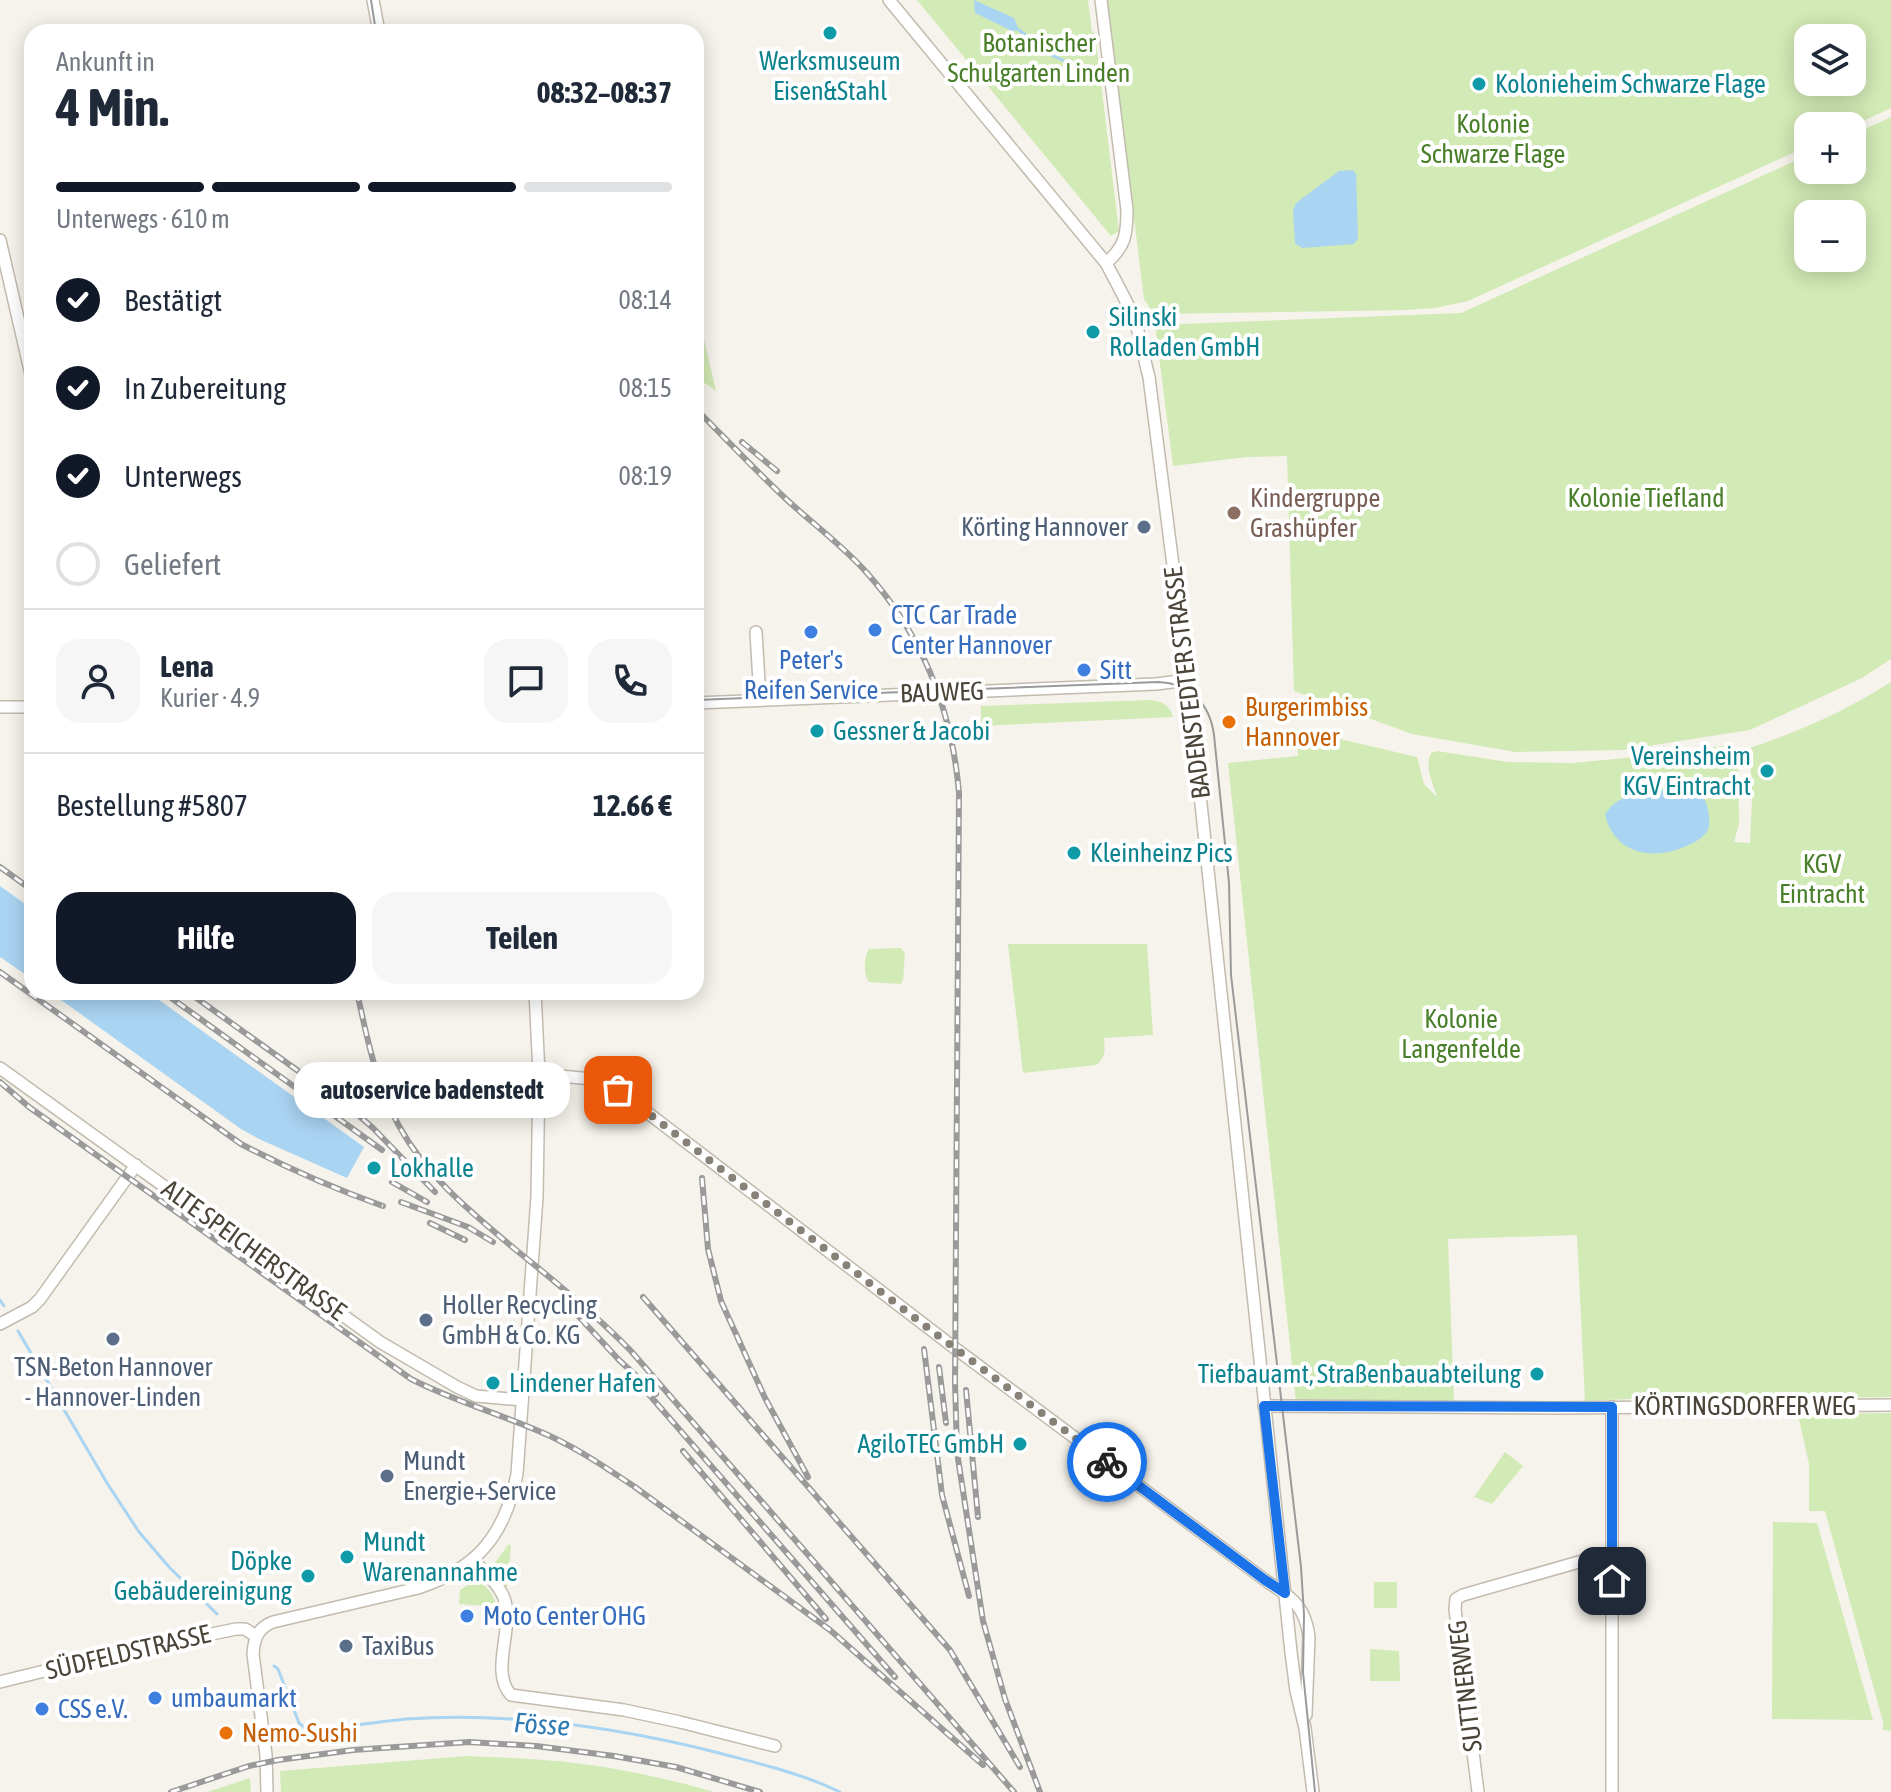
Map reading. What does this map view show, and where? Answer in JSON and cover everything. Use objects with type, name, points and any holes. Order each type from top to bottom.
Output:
[{"type":"street","points":[[373,0],[378,24]]},
{"type":"street","name":"BADENSTEDTER STRASSE","points":[[889,0],[1106,263],[1136,323],[1149,377],[1188,680],[1296,1691],[1305,1728],[1313,1792]]},
{"type":"street","points":[[1101,0],[1127,210],[1127,230],[1121,247],[1106,263]]},
{"type":"street","points":[[0,240],[24,344]]},
{"type":"street","points":[[756,632],[760,699]]},
{"type":"street","name":"BAUWEG","points":[[704,702],[1156,684],[1188,680]]},
{"type":"street","points":[[0,707],[24,707]]},
{"type":"street","points":[[267,1792],[266,1755],[253,1654],[256,1636],[265,1625],[437,1582],[472,1560],[491,1540],[512,1497],[517,1474],[537,1197],[539,1074],[535,1000]]},
{"type":"street","name":"ALTE SPEICHERSTRASSE","points":[[0,1068],[408,1359],[476,1396],[522,1400]]},
{"type":"street","points":[[539,1074],[592,1079],[618,1090],[956,1349],[1285,1593]]},
{"type":"street","points":[[0,1324],[32,1307],[40,1299],[136,1165]]},
{"type":"street","name":"KÖRTINGSDORFER WEG","points":[[1264,1406],[1891,1405]]},
{"type":"street","points":[[1612,1407],[1612,1792]]},
{"type":"street","name":"SUTTNERWEG","points":[[1478,1792],[1456,1599],[1600,1556],[1612,1556]]},
{"type":"street","points":[[472,1560],[495,1583],[505,1601],[507,1613],[502,1675],[504,1688],[511,1695],[624,1710],[775,1746]]},
{"type":"street","name":"BADENSTEDTER STRASSE","points":[[1285,1593],[1304,1614],[1309,1637],[1305,1728]]},
{"type":"street","name":"SÜDFELDSTRASSE","points":[[0,1682],[236,1629],[245,1629],[256,1636]]},
{"type":"green space","name":"Botanischer Schulgarten Linden","points":[[917,0],[1088,0],[1092,32],[1095,33],[1119,231],[1111,236]]},
{"type":"green space","name":"Kolonie Schwarze Flage","points":[[1107,0],[1891,0],[1891,108],[1866,120],[1866,112],[1794,112],[1794,152],[1468,301],[1406,310],[1154,314],[1144,299]]},
{"type":"green space","name":"Kolonie Tiefland","points":[[1891,117],[1891,659],[1862,678],[1750,730],[1622,750],[1516,752],[1412,734],[1294,691],[1287,456],[1247,457],[1173,466],[1155,325],[1461,313],[1794,161],[1794,184],[1866,184],[1866,129]]},
{"type":"green space","points":[[704,339],[716,391],[704,383]]},
{"type":"green space","name":"Kolonie Langenfelde","points":[[1891,682],[1891,1397],[1768,1398],[1716,1395],[1585,1401],[1577,1235],[1448,1239],[1454,1401],[1296,1402],[1228,763],[1298,756],[1297,729],[1417,757],[1424,784],[1437,797],[1428,764],[1431,753],[1437,751],[1508,762],[1573,763],[1723,746],[1734,753],[1738,761],[1739,824],[1734,842],[1750,843],[1750,748],[1822,720]]},
{"type":"green space","points":[[1150,700],[1165,704],[1173,717],[981,726],[981,706]]},
{"type":"green space","points":[[1008,944],[1147,944],[1153,1035],[1104,1038],[1104,1053],[1096,1065],[1023,1073]]},
{"type":"green space","points":[[901,948],[905,953],[901,984],[869,982],[865,966],[869,949]]},
{"type":"green space","points":[[1891,1413],[1891,1731],[1883,1730],[1825,1511],[1809,1511],[1809,1464],[1798,1415]]},
{"type":"green space","points":[[1505,1452],[1523,1466],[1492,1504],[1474,1497]]},
{"type":"green space","points":[[1773,1522],[1817,1523],[1873,1720],[1772,1719]]},
{"type":"green space","points":[[509,1544],[511,1546],[507,1587],[491,1568]]},
{"type":"green space","points":[[476,1580],[489,1590],[496,1604],[459,1604],[460,1590]]},
{"type":"green space","points":[[1374,1582],[1397,1582],[1397,1608],[1374,1608]]},
{"type":"green space","points":[[1370,1649],[1399,1651],[1400,1681],[1370,1681]]},
{"type":"green space","points":[[467,1756],[592,1765],[714,1792],[281,1792],[280,1771]]},
{"type":"green space","points":[[250,1778],[251,1792],[207,1792]]},
{"type":"water","points":[[974,0],[1014,18],[1019,30],[1012,31],[975,13]]},
{"type":"water","points":[[1353,170],[1356,174],[1358,238],[1354,244],[1302,248],[1295,243],[1293,211],[1296,203],[1339,171]]},
{"type":"water","points":[[1689,787],[1704,798],[1709,818],[1706,833],[1693,843],[1667,852],[1644,853],[1624,844],[1609,827],[1605,815],[1620,800],[1642,792]]},
{"type":"water","points":[[0,886],[24,903],[24,974],[0,957]]},
{"type":"water","points":[[61,1000],[159,1000],[364,1147],[347,1178],[241,1129]]},
{"type":"waterway","points":[[1019,30],[1045,51]]},
{"type":"waterway","points":[[1049,54],[1069,63]]},
{"type":"waterway","name":"Fösse","points":[[0,1300],[4,1306]]},
{"type":"waterway","name":"Fösse","points":[[18,1331],[139,1532],[217,1614]]},
{"type":"waterway","name":"Fösse","points":[[274,1666],[278,1669],[299,1723],[306,1729],[445,1717],[564,1724],[642,1736],[719,1753],[795,1774],[840,1792]]},
{"type":"tram line","points":[[371,0],[375,24]]},
{"type":"tram line","points":[[704,700],[1158,682],[1180,686],[1203,705],[1214,735],[1229,883],[1231,975],[1301,1567],[1303,1672],[1315,1792]]},
{"type":"railway","points":[[704,417],[774,488],[858,563],[887,597],[919,648],[950,732],[959,793],[957,1452],[983,1621],[1005,1699],[1040,1792]]},
{"type":"railway","points":[[742,442],[777,471]]},
{"type":"railway","points":[[0,867],[24,884]]},
{"type":"railway","points":[[0,972],[24,989]]},
{"type":"railway","points":[[39,1000],[241,1144],[311,1178],[383,1206]]},
{"type":"railway","points":[[174,1000],[382,1150]]},
{"type":"railway","points":[[199,1000],[350,1108],[435,1192]]},
{"type":"railway","points":[[359,1000],[384,1094],[399,1126],[423,1162],[467,1208],[631,1351],[1014,1792]]},
{"type":"railway","points":[[0,1082],[29,1107],[411,1379],[550,1436],[635,1487],[830,1630],[983,1765]]},
{"type":"railway","points":[[702,1178],[708,1249],[721,1301],[765,1398],[808,1477]]},
{"type":"railway","points":[[392,1182],[427,1202]]},
{"type":"railway","points":[[401,1202],[468,1227],[493,1242]]},
{"type":"railway","points":[[430,1223],[465,1240]]},
{"type":"railway","points":[[643,1297],[950,1650],[1020,1767]]},
{"type":"railway","points":[[569,1306],[619,1360],[656,1394]]},
{"type":"railway","points":[[924,1349],[942,1495],[969,1596]]},
{"type":"railway","points":[[939,1367],[946,1423]]},
{"type":"railway","points":[[645,1390],[895,1677]]},
{"type":"railway","points":[[966,1390],[978,1517]]},
{"type":"railway","points":[[683,1451],[826,1619]]},
{"type":"railway","points":[[171,1792],[249,1766],[278,1760],[353,1750],[469,1742],[536,1746],[614,1756],[676,1767],[760,1792]]},
{"type":"way so far","points":[[618,1090],[1107,1462]]},
{"type":"place","name":"Werksmuseum Eisen&Stahl","points":[[830,33]]},
{"type":"place","name":"Kolonieheim Schwarze Flage","points":[[1479,84]]},
{"type":"place","name":"Silinski Rolladen GmbH","points":[[1093,332]]},
{"type":"place","name":"Kindergruppe Grashüpfer","points":[[1234,513]]},
{"type":"place","name":"Körting Hannover","points":[[1144,527]]},
{"type":"place","name":"CTC Car Trade Center Hannover","points":[[875,630]]},
{"type":"place","name":"Peter's Reifen Service","points":[[811,632]]},
{"type":"place","name":"Sitt","points":[[1084,670]]},
{"type":"place","name":"Burgerimbiss Hannover","points":[[1229,722]]},
{"type":"place","name":"Gessner & Jacobi","points":[[817,731]]},
{"type":"place","name":"Vereinsheim KGV Eintracht","points":[[1767,771]]},
{"type":"place","name":"Kleinheinz Pics","points":[[1074,853]]},
{"type":"place","name":"autoservice badenstedt","points":[[618,1090]]},
{"type":"place","name":"Lokhalle","points":[[374,1168]]},
{"type":"place","name":"Holler Recycling GmbH & Co. KG","points":[[426,1320]]},
{"type":"place","name":"TSN-Beton Hannover - Hannover-Linden","points":[[113,1339]]},
{"type":"place","name":"Tiefbauamt, Straßenbauabteilung","points":[[1537,1374]]},
{"type":"place","name":"Lindener Hafen","points":[[493,1383]]},
{"type":"place","name":"AgiloTEC GmbH","points":[[1020,1444]]},
{"type":"place","name":"Mundt Energie+Service","points":[[387,1476]]},
{"type":"place","name":"Mundt Warenannahme","points":[[347,1557]]},
{"type":"place","name":"Döpke Gebäudereinigung","points":[[308,1576]]},
{"type":"place","name":"Moto Center OHG","points":[[467,1616]]},
{"type":"place","name":"TaxiBus","points":[[346,1646]]},
{"type":"place","name":"umbaumarkt","points":[[155,1698]]},
{"type":"place","name":"CSS e.V.","points":[[42,1709]]},
{"type":"place","name":"Nemo-Sushi","points":[[226,1733]]},
{"type":"route","points":[[1107,1462],[1285,1593],[1264,1406],[1612,1407],[1612,1581]]},
{"type":"park label","name":"KGV Eintracht","points":[[1822,879]]}]
